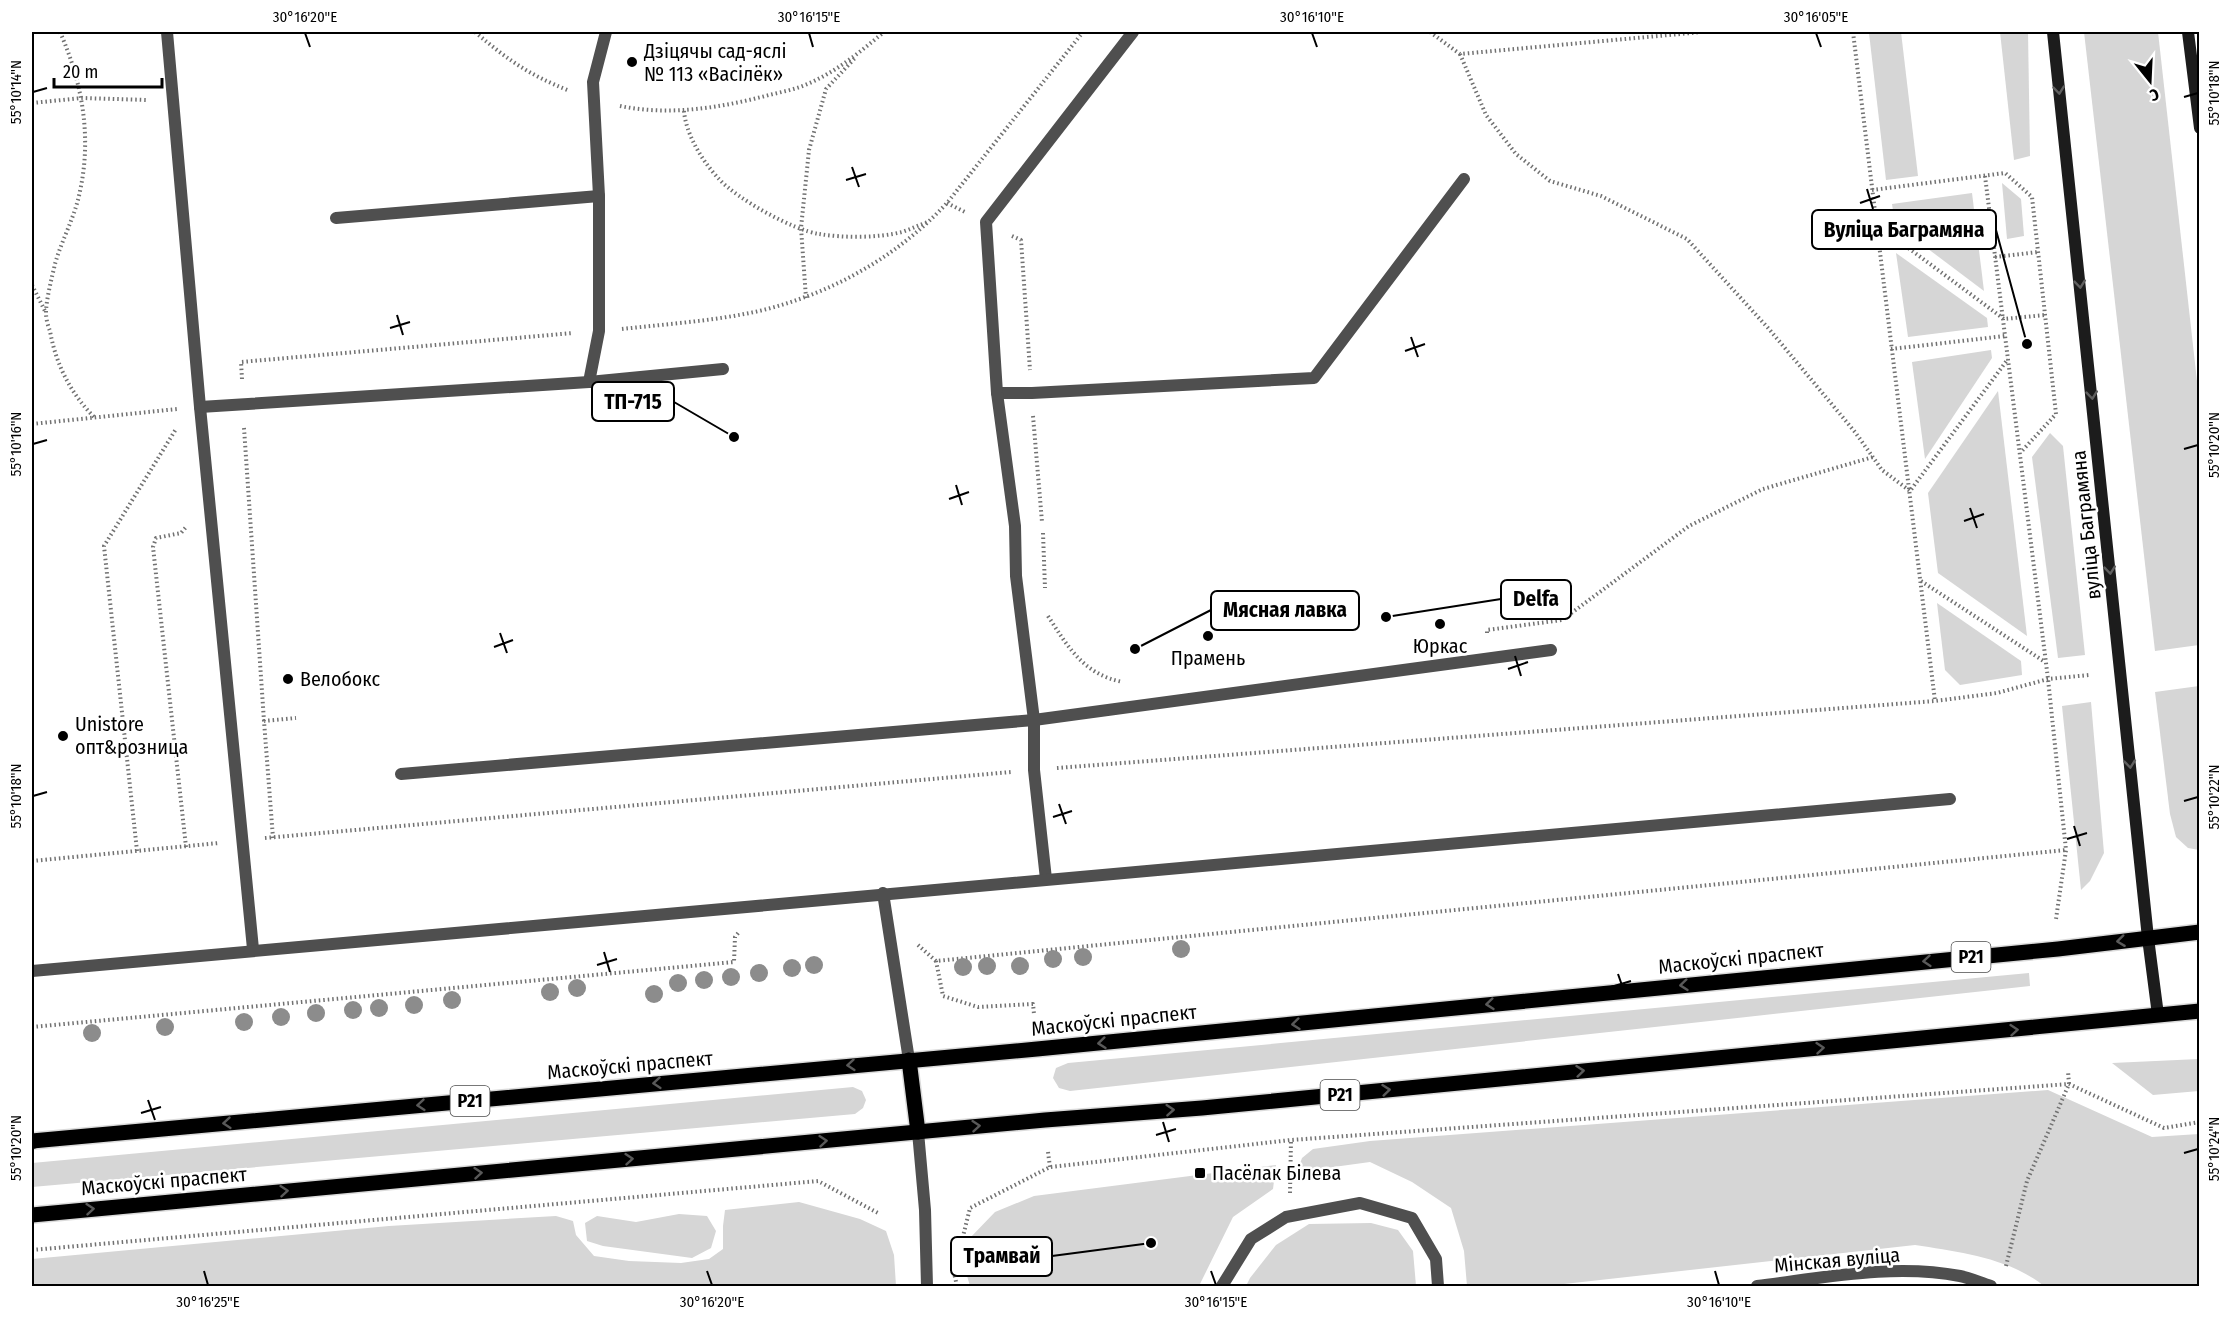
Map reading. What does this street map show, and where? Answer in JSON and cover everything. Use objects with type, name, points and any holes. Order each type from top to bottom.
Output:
[{"type":"main road","name":"Маскоўскі праспект","points":[[32,1142],[1059,1047],[2058,949],[2199,932]]},
{"type":"main road","name":"Маскоўскі праспект","points":[[32,1215],[918,1132],[1214,1107],[2199,1011]]},
{"type":"main road","points":[[909,1060],[918,1132]]},
{"type":"street","points":[[166,32],[253,949]]},
{"type":"street","points":[[589,382],[599,331],[599,196],[593,82],[606,32]]},
{"type":"street","points":[[1046,879],[1034,770],[1034,720],[1016,576],[1015,526],[997,393],[986,222],[1132,32]]},
{"type":"street","name":"вуліца Баграмяна","points":[[2053,32],[2158,1015]]},
{"type":"street","points":[[2188,32],[2197,88],[2199,128]]},
{"type":"street","points":[[997,393],[1314,378],[1464,179]]},
{"type":"street","points":[[336,218],[599,196]]},
{"type":"street","points":[[200,407],[589,382],[723,369]]},
{"type":"street","points":[[401,774],[1034,720],[1551,650]]},
{"type":"street","points":[[32,971],[253,949],[1950,799]]},
{"type":"street","points":[[883,893],[909,1060]]},
{"type":"street","points":[[918,1132],[925,1210],[927,1287]]},
{"type":"street","points":[[1222,1287],[1251,1239],[1286,1217],[1360,1203],[1412,1218],[1436,1259],[1438,1287]]},
{"type":"street","name":"Мінская вуліца","points":[[1757,1287],[1868,1273],[1916,1272],[1960,1276],[1991,1287]]},
{"type":"path","points":[[46,313],[55,263],[69,229],[80,191],[86,148],[82,98],[73,60],[60,32]]},
{"type":"path","points":[[474,32],[509,61],[541,80],[595,101],[642,111],[684,111],[748,100],[804,85],[845,64],[884,32]]},
{"type":"path","points":[[1430,32],[1460,54],[1486,115],[1516,154],[1550,181],[1600,196],[1687,240],[1769,329],[1855,432],[1882,470],[1910,491]]},
{"type":"path","points":[[1460,54],[1702,32]]},
{"type":"path","points":[[1853,32],[1935,701]]},
{"type":"path","points":[[806,298],[801,228],[809,150],[826,88],[869,45]]},
{"type":"path","points":[[32,103],[82,98],[173,100]]},
{"type":"path","points":[[684,111],[685,125],[720,180],[754,206],[801,228],[818,234],[854,237],[901,232],[931,220]]},
{"type":"path","points":[[1872,190],[2005,173],[2032,197],[2056,414],[2020,452]]},
{"type":"path","points":[[1985,176],[2046,662],[2066,850],[2056,919]]},
{"type":"path","points":[[947,203],[1020,240],[1042,522],[1045,592]]},
{"type":"path","points":[[1876,224],[2004,319],[2045,315]]},
{"type":"path","points":[[1995,257],[2038,252]]},
{"type":"path","points":[[32,285],[46,313],[54,353],[68,385],[95,418]]},
{"type":"path","points":[[1891,349],[2006,336]]},
{"type":"path","points":[[1910,491],[2008,359]]},
{"type":"path","points":[[32,424],[178,408],[179,417]]},
{"type":"path","points":[[137,851],[104,546],[179,424],[180,436]]},
{"type":"path","points":[[1487,638],[1487,630],[1562,620],[1689,526],[1763,489],[1873,457]]},
{"type":"path","points":[[186,848],[153,547],[156,538],[181,533],[189,523]]},
{"type":"path","points":[[1920,580],[2046,662]]},
{"type":"path","points":[[1046,624],[1046,613],[1071,653],[1106,679],[1132,683],[1121,686]]},
{"type":"path","points":[[273,837],[264,721],[296,718]]},
{"type":"path","points":[[936,961],[2066,850]]},
{"type":"path","points":[[32,1027],[734,962],[735,937],[767,904]]},
{"type":"path","points":[[916,944],[936,961],[943,996],[978,1007],[1033,1004],[1034,1014]]},
{"type":"path","points":[[2004,1276],[2027,1181],[2069,1084],[2068,1071]]},
{"type":"path","points":[[957,1287],[954,1273],[970,1208],[1050,1167],[1291,1140],[2069,1084],[2164,1128],[2199,1122]]},
{"type":"path","points":[[1286,1217],[1291,1187],[1291,1140]]},
{"type":"path","points":[[1048,1152],[1050,1167]]},
{"type":"path","points":[[32,1250],[818,1181],[878,1213]]},
{"type":"shaded area","points":[[1901,32],[1918,176],[1886,180],[1869,33]]},
{"type":"shaded area","points":[[2000,32],[2028,32],[2030,156],[2014,160]]},
{"type":"shaded area","points":[[2084,32],[2158,32],[2199,399],[2199,645],[2155,651]]},
{"type":"shaded area","points":[[2002,183],[2021,199],[2024,236],[2007,239]]},
{"type":"shaded area","points":[[1972,193],[1984,291],[1895,224],[1892,204]]},
{"type":"shaded area","points":[[1896,253],[1987,318],[1988,327],[1908,337]]},
{"type":"shaded area","points":[[1991,350],[1992,358],[1925,459],[1912,362]]},
{"type":"shaded area","points":[[1998,391],[2027,636],[1938,573],[1928,493]]},
{"type":"shaded area","points":[[2050,433],[2063,446],[2085,655],[2058,658],[2032,457]]},
{"type":"shaded area","points":[[1937,603],[2021,661],[2022,675],[1960,685],[1945,670]]},
{"type":"shaded area","points":[[2200,686],[2199,850],[2188,848],[2176,837],[2170,814],[2155,692]]},
{"type":"shaded area","points":[[2091,702],[2104,853],[2090,881],[2081,890],[2062,706]]},
{"type":"shaded area","points":[[2029,973],[2030,986],[1070,1091],[1059,1088],[1053,1078],[1056,1068],[1068,1063]]},
{"type":"shaded area","points":[[2199,1059],[2199,1091],[2153,1095],[2112,1063]]},
{"type":"shaded area","points":[[853,1087],[862,1091],[866,1100],[863,1108],[855,1114],[32,1187],[32,1163]]},
{"type":"shaded area","points":[[2048,1090],[2152,1137],[2199,1134],[2199,1286],[2044,1286],[2030,1276],[2000,1263],[1915,1245],[1546,1286],[1467,1286],[1464,1251],[1451,1208],[1412,1182],[1370,1162],[1297,1172],[1302,1158],[1313,1149],[1370,1141]]},
{"type":"shaded area","points":[[1276,1165],[1273,1189],[1233,1217],[1199,1286],[970,1286],[965,1269],[968,1240],[995,1212],[1034,1196]]},
{"type":"shaded area","points":[[799,1202],[860,1219],[886,1231],[894,1255],[896,1286],[32,1286],[32,1259],[389,1226],[556,1216],[573,1221],[576,1235],[594,1256],[629,1261],[681,1263],[709,1259],[723,1249],[725,1210]]},
{"type":"shaded area","points":[[679,1214],[707,1216],[716,1231],[711,1248],[692,1258],[603,1246],[587,1241],[585,1223],[597,1216],[636,1222]]},
{"type":"shaded area","points":[[1371,1223],[1398,1230],[1413,1251],[1416,1286],[1246,1286],[1276,1245],[1309,1224]]},
{"type":"place","name":"Дзіцячы сад-яслі № 113 «Васілёк»","points":[[632,62]]},
{"type":"place","name":"Вуліца Баграмяна","points":[[2027,344]]},
{"type":"place","name":"ТП-715","points":[[734,437]]},
{"type":"place","name":"Delfa","points":[[1386,617]]},
{"type":"place","name":"Юркас","points":[[1440,624]]},
{"type":"place","name":"Прамень","points":[[1208,636]]},
{"type":"place","name":"Мясная лавка","points":[[1135,649]]},
{"type":"place","name":"Велобокс","points":[[288,679]]},
{"type":"place","name":"Unistore опт&розница","points":[[63,736]]},
{"type":"place","name":"Пасёлак Білева","points":[[1200,1173]]},
{"type":"place","name":"Трамвай","points":[[1151,1243]]}]
